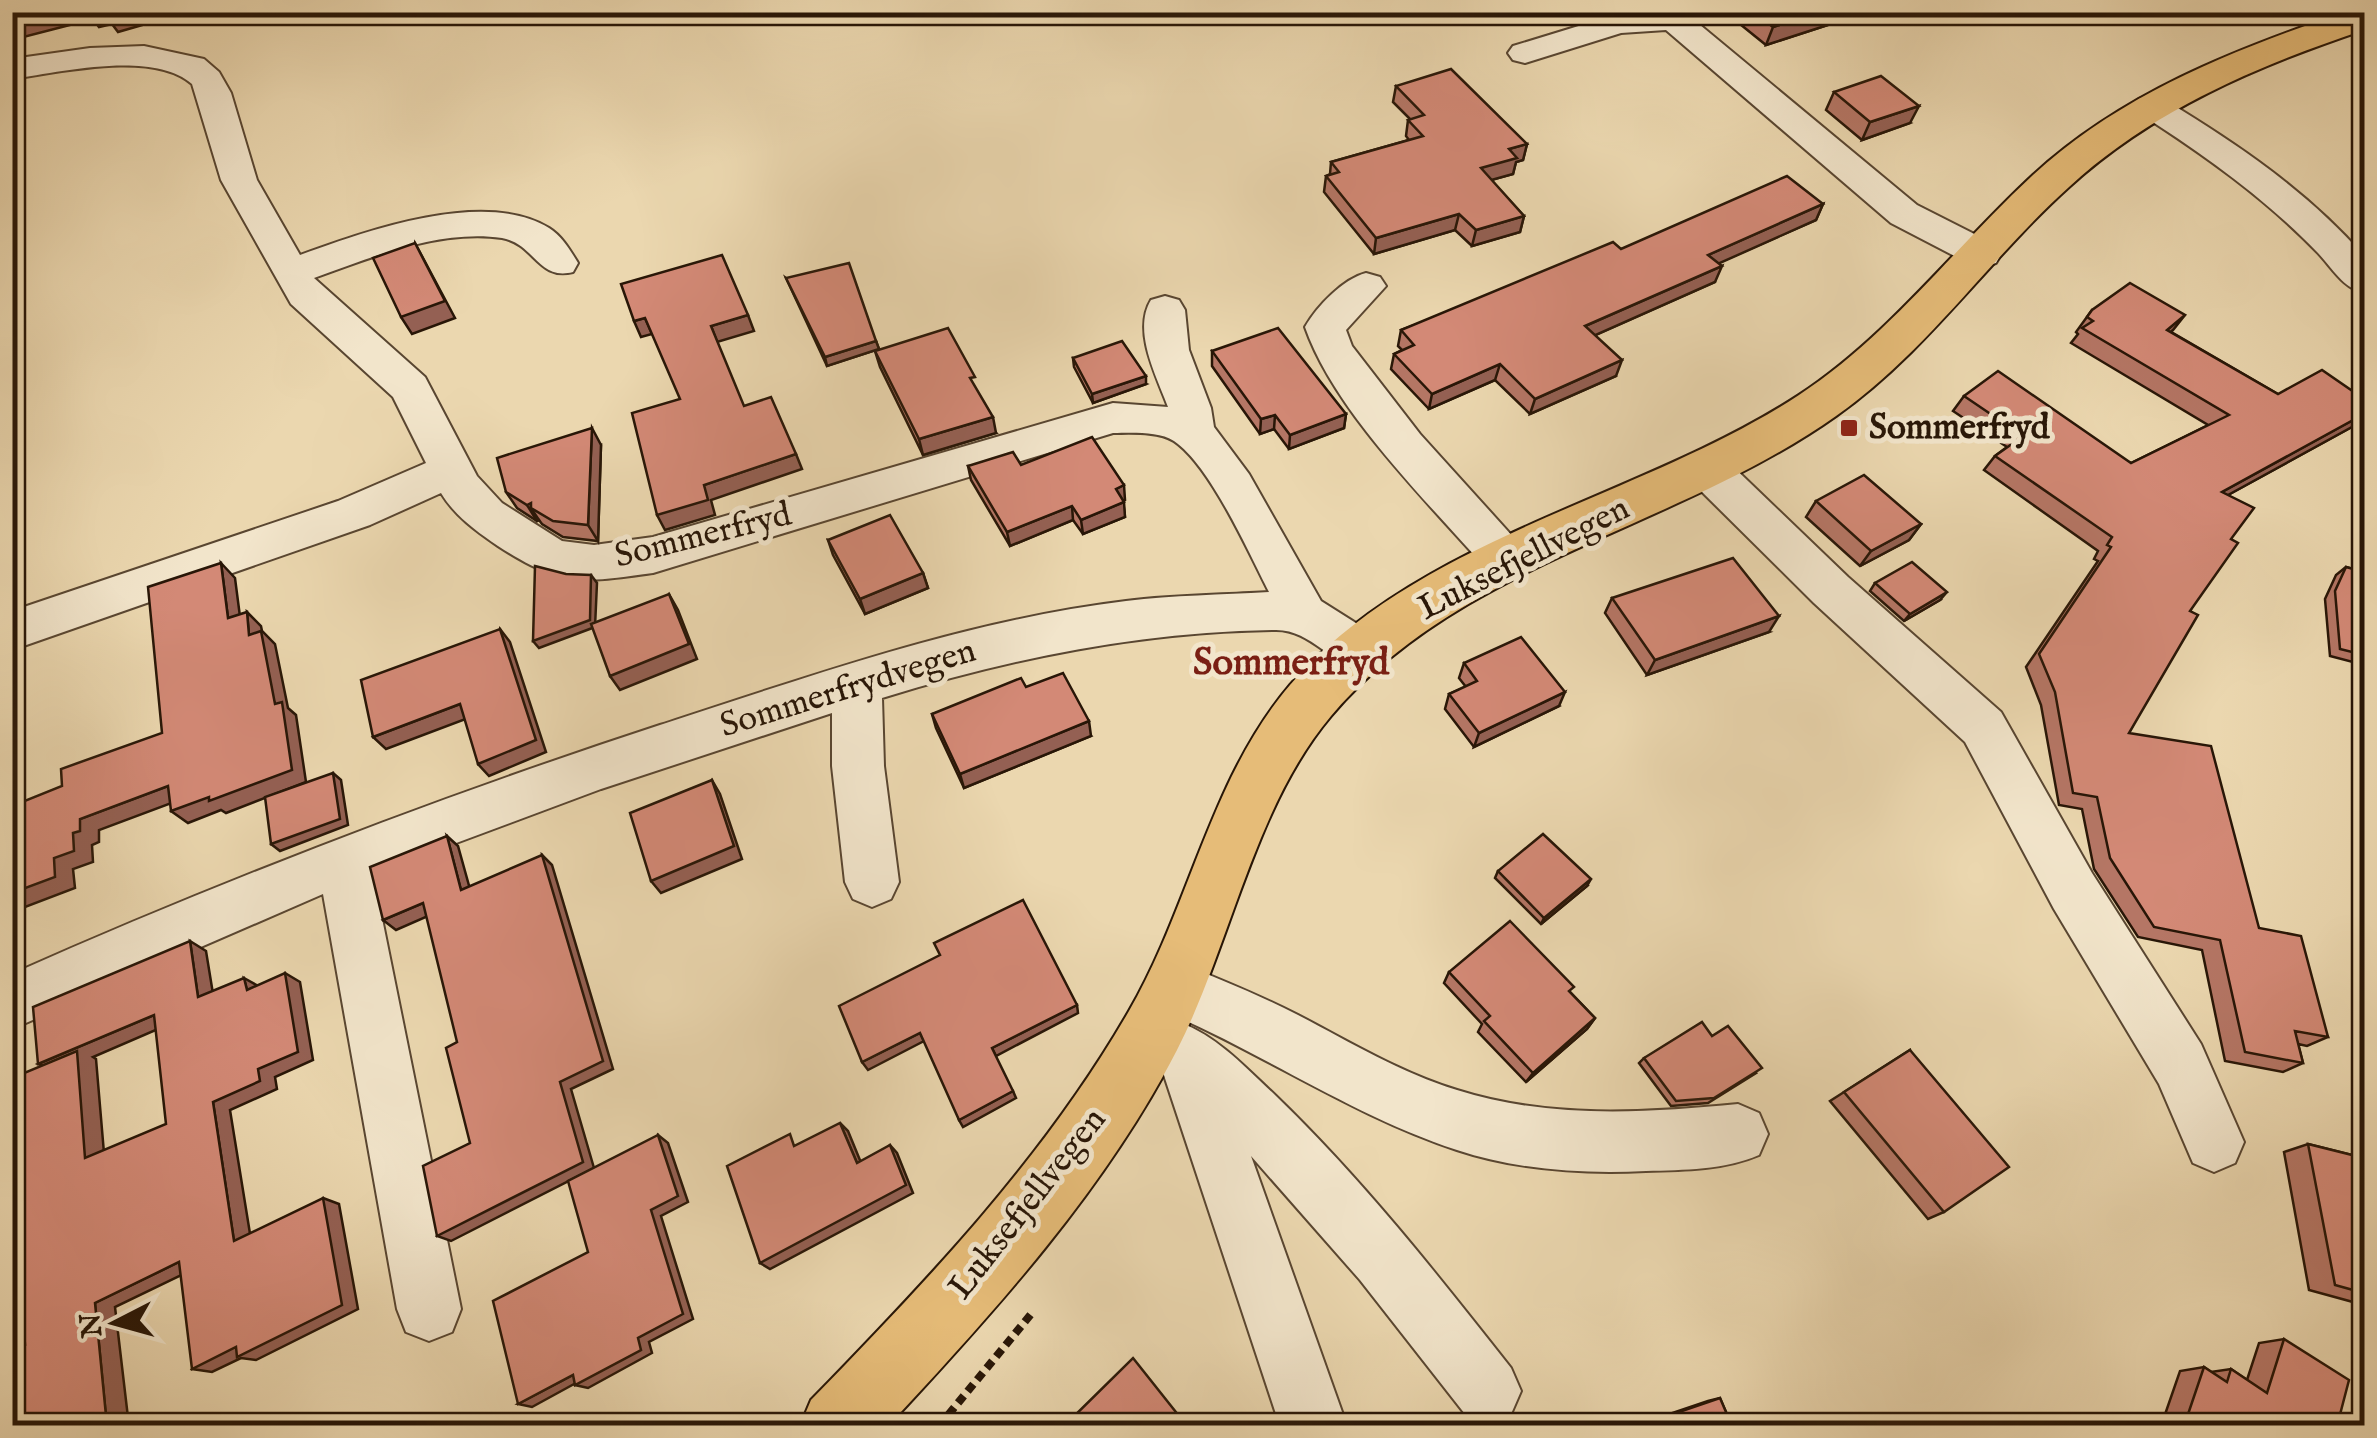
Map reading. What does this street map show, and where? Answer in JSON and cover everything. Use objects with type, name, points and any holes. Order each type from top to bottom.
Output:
[{"type":"main road","name":"Luksefjellvegen","points":[[837,1426],[1011,1235],[1171,1023],[1262,773],[1331,676],[1392,627],[1508,562],[1707,468],[1786,427],[1833,395],[1894,343],[2051,181],[2152,106],[2240,61],[2364,18]]},
{"type":"street","points":[[1525,52],[1638,20],[1659,18],[1676,22],[1904,214],[1982,254]]},
{"type":"street","name":"Sommerfryd","points":[[12,69],[90,58],[144,56],[192,66],[207,79],[239,180],[305,295],[410,388],[460,487],[486,515],[552,558],[594,563],[671,550],[1113,418],[1159,418],[1193,432]]},
{"type":"street","points":[[2152,106],[2262,178],[2335,245],[2364,280]]},
{"type":"street","points":[[292,272],[334,256],[442,229],[494,226],[530,233],[559,263]]},
{"type":"street","points":[[1366,286],[1330,318],[1326,327],[1330,348],[1406,445],[1508,562]]},
{"type":"street","points":[[1165,310],[1168,350],[1190,408],[1193,432],[1214,455],[1304,614],[1361,651]]},
{"type":"street","points":[[1707,468],[1831,590],[1983,727],[2073,891],[2180,1064],[2214,1142]]},
{"type":"street","points":[[12,631],[354,513],[452,470]]},
{"type":"street","name":"Sommerfrydvegen","points":[[12,1002],[108,958],[344,862],[629,755],[857,686],[1028,636],[1102,622],[1200,612],[1304,614]]},
{"type":"street","points":[[857,686],[858,766],[872,882]]},
{"type":"street","points":[[344,862],[429,1309]]},
{"type":"street","points":[[1171,1023],[1218,1004],[1429,1109],[1527,1136],[1617,1143],[1738,1134]]},
{"type":"street","points":[[1171,1023],[1421,1304],[1488,1391]]},
{"type":"street","points":[[1171,1023],[1314,1426]]},
{"type":"path","points":[[939,1426],[1035,1309]]},
{"type":"building","points":[[12,12],[37,12],[12,19]]},
{"type":"building","points":[[1754,12],[1820,12],[1773,27]]},
{"type":"building","points":[[1451,69],[1527,144],[1509,149],[1517,158],[1481,168],[1524,216],[1476,230],[1459,214],[1376,238],[1326,176],[1339,172],[1331,162],[1423,136],[1408,120],[1424,115],[1396,86]]},
{"type":"building","points":[[1881,76],[1919,106],[1870,122],[1834,92]]},
{"type":"building","points":[[1787,176],[1823,204],[1708,255],[1722,266],[1585,326],[1622,360],[1535,399],[1500,364],[1432,394],[1394,354],[1414,345],[1401,330],[1613,242],[1621,249]]},
{"type":"building","points":[[415,243],[445,301],[401,317],[373,258]]},
{"type":"building","points":[[722,255],[748,315],[711,326],[744,406],[771,397],[796,454],[704,485],[708,500],[657,515],[632,413],[680,399],[645,318],[634,321],[621,284]]},
{"type":"building","points":[[849,263],[876,341],[825,357],[786,278]]},
{"type":"building","points":[[2130,283],[2185,315],[2167,330],[2278,394],[2322,370],[2364,399],[2364,414],[2222,492],[2254,508],[2231,539],[2238,543],[2190,611],[2198,615],[2129,733],[2211,746],[2259,928],[2301,936],[2328,1037],[2295,1031],[2303,1063],[2245,1052],[2220,940],[2154,927],[2110,858],[2097,797],[2073,793],[2055,692],[2039,654],[2111,547],[2107,545],[2112,537],[1995,456],[2023,436],[1964,396],[1998,371],[2131,463],[2229,415],[2082,328],[2093,321],[2087,317],[2092,310]]},
{"type":"building","points":[[948,328],[993,417],[919,439],[875,351]]},
{"type":"building","points":[[1278,328],[1346,414],[1290,435],[1275,415],[1261,419],[1212,351]]},
{"type":"building","points":[[1122,341],[1146,376],[1092,394],[1073,358]]},
{"type":"building","points":[[592,428],[588,525],[553,521],[531,508],[531,503],[527,505],[506,492],[497,458]]},
{"type":"building","points":[[1092,437],[1124,485],[1116,489],[1124,502],[1081,520],[1072,506],[1007,532],[968,466],[1013,452],[1021,465]]},
{"type":"building","points":[[1864,475],[1921,524],[1871,551],[1816,501]]},
{"type":"building","points":[[890,515],[923,573],[860,599],[828,540]]},
{"type":"building","points":[[1733,558],[1779,616],[1655,660],[1612,598]]},
{"type":"building","points":[[1912,562],[1947,592],[1910,614],[1875,583]]},
{"type":"building","points":[[221,563],[228,618],[247,612],[249,635],[261,631],[275,704],[282,702],[292,770],[171,811],[168,786],[80,819],[80,831],[73,833],[74,851],[54,858],[55,877],[12,893],[12,806],[62,786],[61,769],[162,733],[148,587]]},
{"type":"building","points":[[535,566],[591,575],[590,620],[533,641]]},
{"type":"building","points":[[2346,567],[2364,572],[2364,655],[2340,649],[2335,591]]},
{"type":"building","points":[[669,594],[689,644],[610,676],[591,624]]},
{"type":"building","points":[[500,629],[536,740],[478,764],[460,704],[373,737],[361,680]]},
{"type":"building","points":[[1521,637],[1565,692],[1479,733],[1449,694],[1477,681],[1464,663]]},
{"type":"building","points":[[1063,673],[1089,721],[960,774],[932,714],[1021,678],[1026,687]]},
{"type":"building","points":[[333,773],[340,819],[271,844],[265,797]]},
{"type":"building","points":[[712,780],[734,846],[651,881],[630,813]]},
{"type":"building","points":[[1543,834],[1591,879],[1544,918],[1498,871]]},
{"type":"building","points":[[447,836],[461,890],[542,855],[603,1061],[560,1082],[583,1162],[437,1236],[423,1166],[470,1143],[446,1048],[457,1042],[423,903],[383,920],[370,867]]},
{"type":"building","points":[[1023,900],[1077,1005],[992,1048],[1013,1091],[959,1120],[920,1033],[862,1062],[839,1006],[940,955],[934,943]]},
{"type":"building","points":[[1510,921],[1574,987],[1569,991],[1595,1018],[1533,1073],[1484,1021],[1490,1016],[1449,972]]},
{"type":"building","points":[[190,941],[198,997],[244,978],[247,990],[285,973],[298,1052],[258,1069],[260,1081],[213,1102],[234,1241],[323,1198],[342,1305],[237,1357],[236,1347],[192,1369],[179,1262],[95,1303],[107,1426],[12,1426],[12,1351],[25,1345],[15,1192],[12,1193],[12,1078],[77,1051],[85,1158],[166,1124],[154,1015],[38,1064],[33,1007]]},
{"type":"building","points":[[1702,1022],[1712,1036],[1728,1026],[1762,1068],[1714,1098],[1676,1101],[1644,1058]]},
{"type":"building","points":[[1910,1050],[2009,1167],[1944,1212],[1844,1092]]},
{"type":"building","points":[[840,1123],[857,1163],[890,1145],[906,1185],[760,1263],[727,1166],[790,1134],[794,1146]]},
{"type":"building","points":[[658,1135],[678,1196],[651,1210],[683,1314],[638,1338],[641,1350],[575,1385],[573,1375],[518,1404],[493,1301],[588,1252],[568,1181]]},
{"type":"building","points":[[2308,1144],[2364,1158],[2364,1293],[2335,1285]]},
{"type":"building","points":[[2284,1339],[2349,1380],[2337,1426],[2184,1426],[2204,1367],[2227,1382],[2231,1369],[2267,1393]]},
{"type":"building","points":[[1133,1358],[1187,1426],[1064,1426]]},
{"type":"building","points":[[1720,1398],[1732,1426],[1638,1426]]},
{"type":"place","name":"Sommerfryd","points":[[1849,428]]},
{"type":"district","name":"Sommerfryd","points":[[1291,664]]}]
